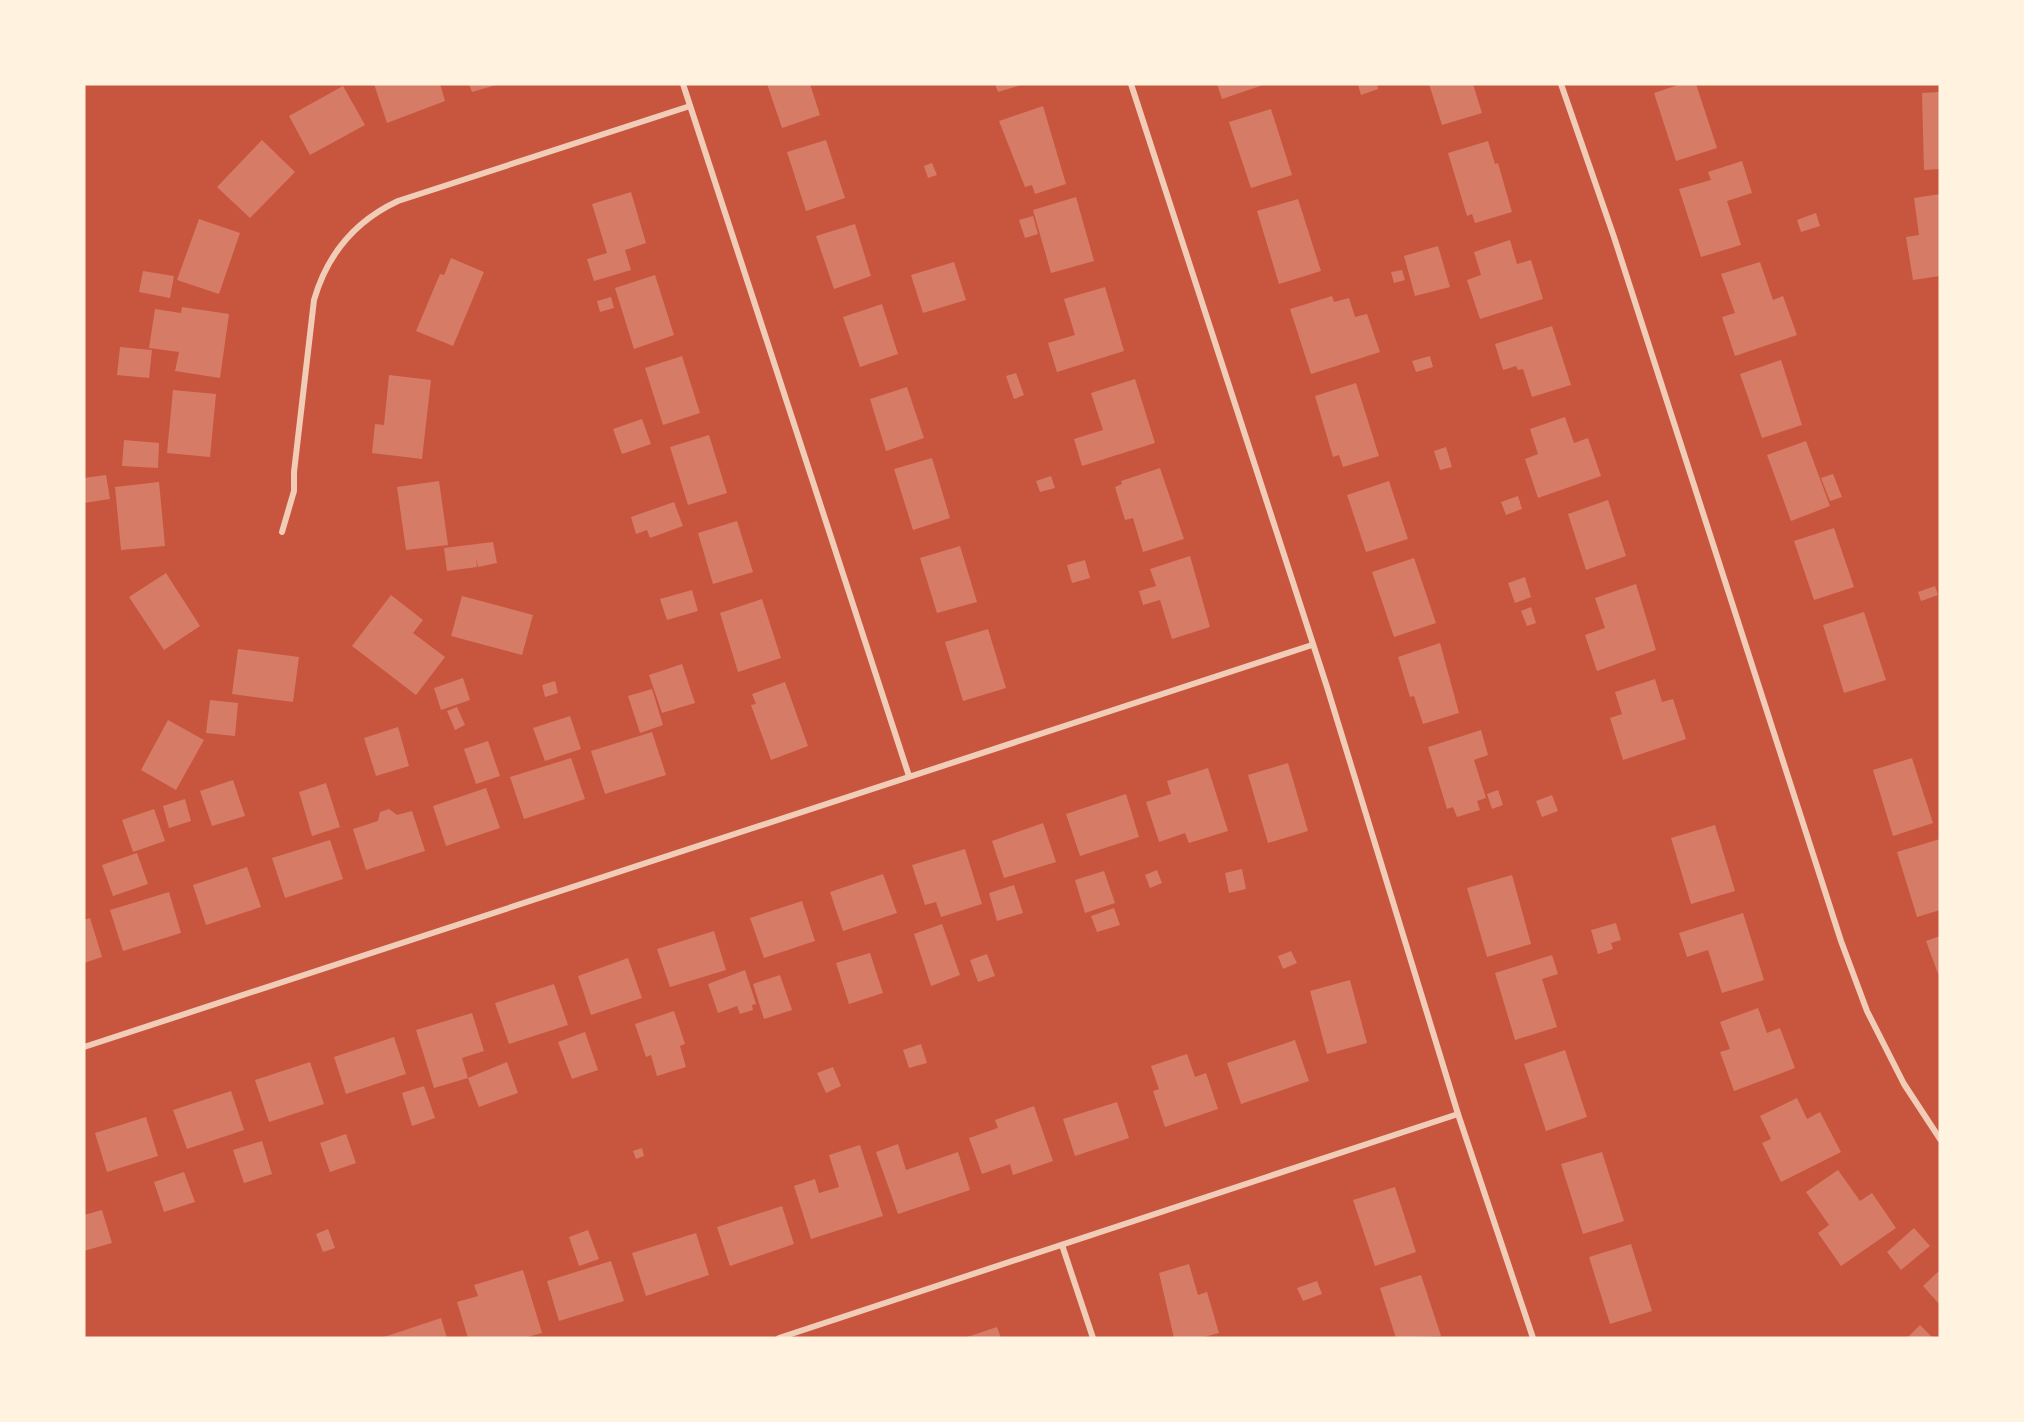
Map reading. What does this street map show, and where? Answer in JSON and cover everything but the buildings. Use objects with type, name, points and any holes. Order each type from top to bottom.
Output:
[{"type":"street","points":[[683,84],[909,776]]},
{"type":"street","points":[[1131,84],[1312,645],[1458,1114],[1533,1338]]},
{"type":"street","points":[[1562,84],[1618,248],[1841,941],[1867,1011],[1904,1084],[1940,1139]]},
{"type":"street","points":[[282,532],[294,491],[294,472],[314,300],[320,279],[338,248],[364,220],[398,201],[690,106]]},
{"type":"street","points":[[84,1047],[1312,645]]},
{"type":"street","points":[[778,1338],[1458,1114]]},
{"type":"street","points":[[1062,1245],[1093,1338]]}]
